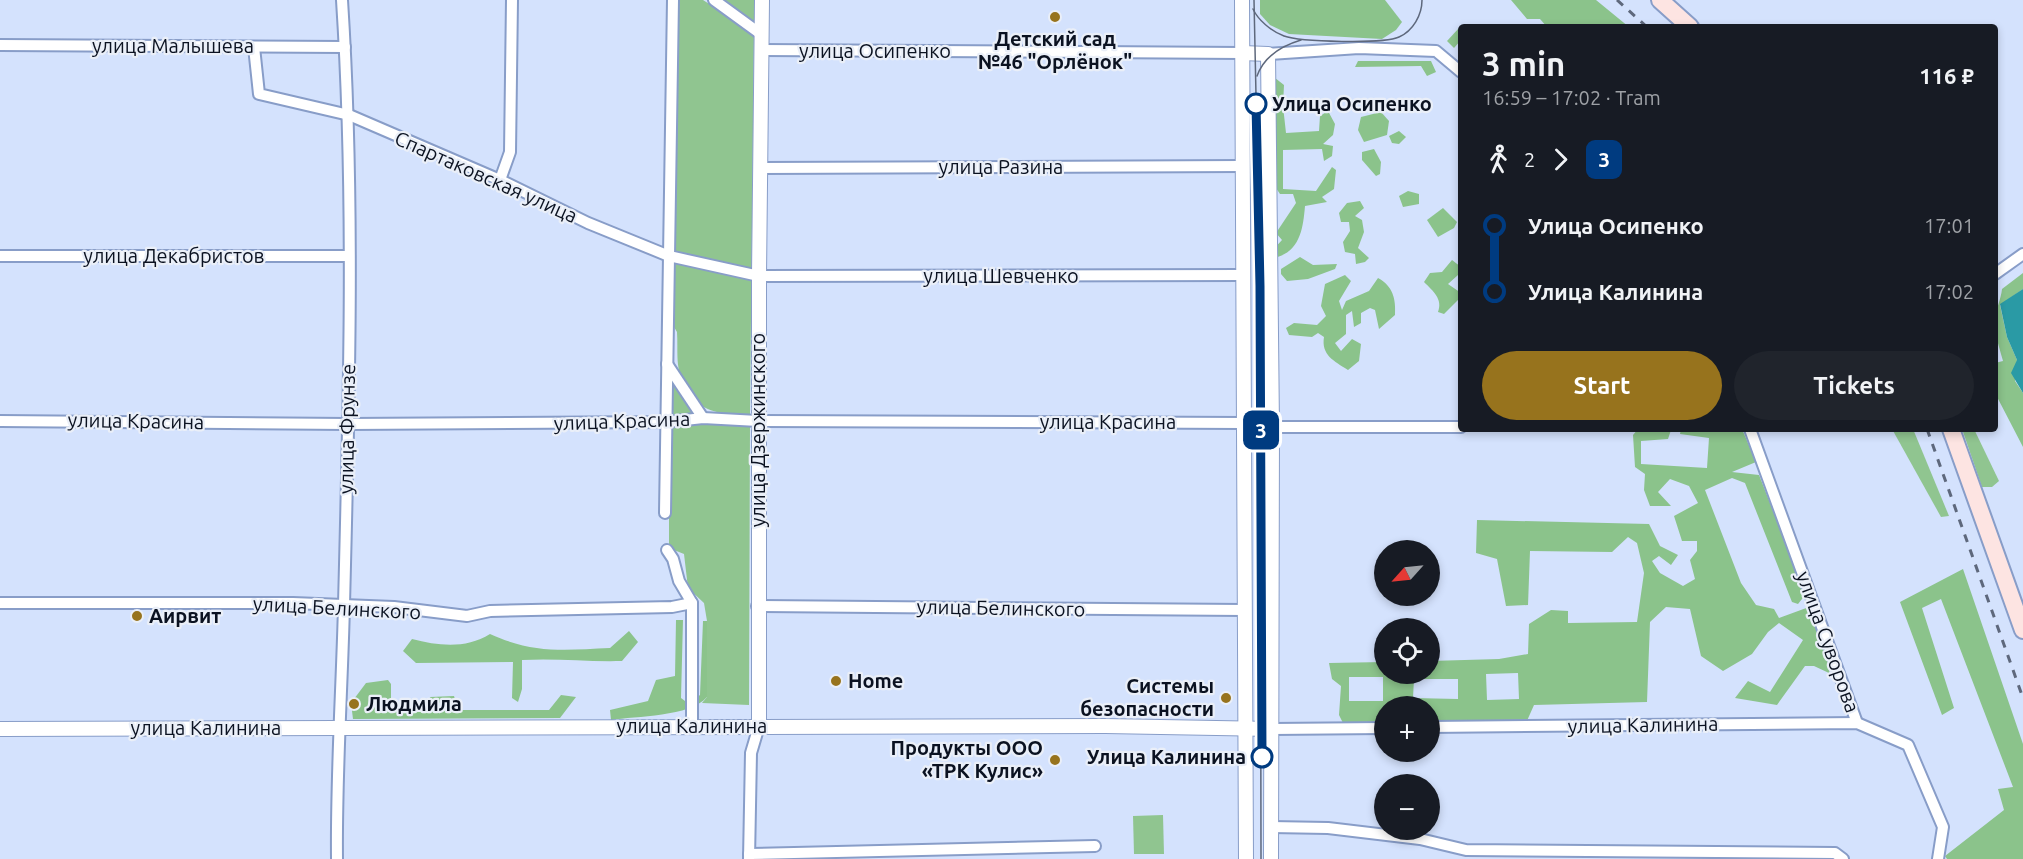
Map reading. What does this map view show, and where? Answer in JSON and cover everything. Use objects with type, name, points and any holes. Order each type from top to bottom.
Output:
[{"type":"main road","points":[[1660,0],[1687,24]]},
{"type":"main road","points":[[1952,432],[2023,630]]},
{"type":"street","name":"улица Фрунзе","points":[[337,859],[338,728],[344,606],[348,424],[349,256],[349,115],[342,0]]},
{"type":"street","points":[[501,180],[510,152],[512,0]]},
{"type":"street","points":[[665,513],[673,0]]},
{"type":"street","points":[[714,0],[762,35]]},
{"type":"street","name":"улица Дзержинского","points":[[749,856],[751,753],[759,726],[757,606],[762,0]]},
{"type":"street","points":[[1242,0],[1246,859]]},
{"type":"street","name":"улица Малышева","points":[[0,45],[345,47]]},
{"type":"street","name":"Спартаковская улица","points":[[254,47],[259,94],[349,115],[501,180],[588,223],[669,256],[759,276]]},
{"type":"street","points":[[1242,53],[1268,54],[1359,48],[1436,51],[1458,69]]},
{"type":"street","name":"улица Осипенко","points":[[761,50],[1242,53]]},
{"type":"street","points":[[1268,54],[1272,427],[1271,859]]},
{"type":"street","name":"улица Разина","points":[[760,168],[1242,166]]},
{"type":"street","points":[[1998,272],[2023,254]]},
{"type":"street","name":"улица Декабристов","points":[[0,256],[349,256]]},
{"type":"street","name":"улица Шевченко","points":[[759,276],[1243,275]]},
{"type":"street","points":[[667,364],[704,418]]},
{"type":"street","name":"улица Красина","points":[[0,422],[348,424],[667,422],[704,418],[758,421],[1244,423]]},
{"type":"street","points":[[1272,427],[1458,427]]},
{"type":"street","name":"улица Суворова","points":[[1751,432],[1857,723],[1908,745],[1943,827],[1938,859]]},
{"type":"street","points":[[667,550],[692,603],[692,727]]},
{"type":"street","name":"улица Белинского","points":[[0,603],[293,603],[394,607],[467,616],[490,610],[672,607],[692,603]]},
{"type":"street","name":"улица Белинского","points":[[757,606],[1244,610]]},
{"type":"street","name":"улица Калинина","points":[[1440,727],[1857,723]]},
{"type":"street","name":"улица Калинина","points":[[0,729],[759,726],[1374,728]]},
{"type":"street","points":[[1271,827],[1328,828],[1420,839],[1466,850],[1835,853],[1843,859]]},
{"type":"street","points":[[749,856],[1095,846]]},
{"type":"shaded area","points":[[675,0],[703,0],[754,33],[750,414],[727,414],[707,409],[691,396],[679,369],[677,332],[674,327]]},
{"type":"shaded area","points":[[723,0],[756,0],[756,24]]},
{"type":"shaded area","points":[[1260,0],[1385,0],[1402,22],[1396,30],[1382,39],[1289,34],[1270,25],[1260,14]]},
{"type":"shaded area","points":[[1511,0],[1596,0],[1625,24],[1544,24],[1540,19],[1527,19]]},
{"type":"shaded area","points":[[1458,29],[1458,43],[1454,48],[1447,41]]},
{"type":"shaded area","points":[[1358,61],[1431,61],[1436,72],[1427,76],[1421,66],[1355,67]]},
{"type":"shaded area","points":[[1270,74],[1284,85],[1283,106],[1286,133],[1319,131],[1320,116],[1328,111],[1335,124],[1333,135],[1323,144],[1333,146],[1332,156],[1324,161],[1322,149],[1283,150],[1283,189],[1316,191],[1332,167],[1336,170],[1334,189],[1322,197],[1327,202],[1305,206],[1301,231],[1295,245],[1290,251],[1274,258],[1271,252],[1282,240],[1276,233],[1296,203],[1293,194],[1280,194],[1272,182]]},
{"type":"shaded area","points":[[1381,112],[1389,121],[1387,135],[1364,142],[1358,130],[1361,117]]},
{"type":"shaded area","points":[[1399,131],[1406,137],[1399,144],[1392,143],[1389,136]]},
{"type":"shaded area","points":[[1374,149],[1381,162],[1380,174],[1376,176],[1362,160],[1362,152]]},
{"type":"shaded area","points":[[1408,191],[1419,194],[1419,204],[1403,207],[1399,196]]},
{"type":"shaded area","points":[[1360,201],[1364,208],[1355,216],[1362,220],[1364,232],[1358,248],[1369,258],[1365,262],[1356,264],[1355,254],[1345,252],[1343,242],[1350,231],[1349,222],[1341,222],[1339,213],[1347,203]]},
{"type":"shaded area","points":[[1443,208],[1457,222],[1454,228],[1438,237],[1427,220]]},
{"type":"shaded area","points":[[1300,257],[1313,265],[1337,264],[1335,269],[1308,279],[1287,281],[1281,274],[1281,269]]},
{"type":"shaded area","points":[[1452,260],[1458,265],[1458,275],[1448,284],[1458,291],[1458,300],[1444,314],[1438,312],[1438,299],[1424,282],[1430,273],[1442,272]]},
{"type":"shaded area","points":[[2023,273],[2023,289],[2000,305],[2007,337],[2017,360],[2015,381],[2023,393],[2023,447],[1998,399],[1998,362],[2003,361],[1998,344],[1998,307],[2002,289]]},
{"type":"shaded area","points":[[1345,275],[1351,281],[1339,301],[1342,310],[1346,301],[1369,291],[1378,278],[1390,289],[1395,309],[1395,315],[1379,329],[1375,310],[1370,308],[1361,313],[1361,323],[1354,327],[1352,311],[1346,315],[1346,334],[1335,343],[1341,351],[1352,339],[1361,344],[1359,361],[1348,370],[1327,353],[1324,337],[1318,333],[1312,337],[1289,335],[1286,328],[1294,323],[1317,325],[1326,316],[1321,306],[1325,284]]},
{"type":"shaded area","points":[[2023,289],[2023,393],[2011,373],[2017,360],[2007,337],[2000,304]]},
{"type":"shaded area","points":[[669,374],[696,412],[694,415],[668,416]]},
{"type":"shaded area","points":[[698,423],[750,426],[749,705],[702,703],[707,697],[707,621],[704,603],[688,588],[684,554],[669,548],[669,426]]},
{"type":"shaded area","points":[[1636,432],[1670,432],[1668,439],[1641,441],[1641,464],[1707,468],[1709,438],[1680,434],[1680,432],[1743,432],[1756,462],[1732,472],[1759,475],[1806,594],[1798,604],[1792,602],[1745,483],[1732,478],[1705,490],[1741,583],[1756,605],[1774,609],[1779,618],[1809,607],[1832,661],[1829,673],[1814,666],[1805,666],[1777,705],[1735,698],[1748,681],[1770,692],[1803,640],[1779,623],[1768,632],[1752,654],[1723,671],[1701,656],[1690,609],[1666,607],[1650,622],[1647,702],[1534,705],[1526,723],[1440,725],[1440,699],[1458,699],[1458,679],[1440,679],[1440,661],[1499,659],[1528,654],[1529,624],[1551,610],[1568,611],[1568,623],[1637,622],[1644,573],[1637,543],[1628,537],[1612,552],[1530,551],[1528,605],[1506,606],[1497,559],[1476,553],[1477,520],[1649,524],[1660,546],[1678,555],[1671,565],[1659,556],[1652,561],[1660,573],[1683,586],[1695,579],[1690,560],[1697,551],[1697,541],[1682,541],[1674,516],[1698,503],[1689,486],[1670,479],[1658,492],[1671,506],[1650,506],[1644,490],[1645,474],[1635,467],[1633,435]],"holes":[[[1518,673],[1519,699],[1487,700],[1486,674]]]},
{"type":"shaded area","points":[[1894,432],[1914,432],[1949,516],[1941,517]]},
{"type":"shaded area","points":[[1963,432],[1975,432],[1999,481],[1992,487],[1982,487]]},
{"type":"shaded area","points":[[1963,569],[2023,744],[2023,859],[1947,859],[1945,856],[2004,810],[1998,789],[2013,787],[1941,599],[1922,608],[1954,708],[1942,715],[1900,602]]},
{"type":"shaded area","points":[[676,620],[683,620],[681,698],[689,704],[700,695],[703,621],[707,621],[707,697],[699,704],[676,712],[611,720],[610,710],[648,701],[656,680],[675,676]]},
{"type":"shaded area","points":[[629,631],[638,642],[622,661],[522,660],[522,689],[518,702],[512,698],[513,662],[416,663],[403,651],[412,639],[452,645],[471,642],[490,634],[535,648],[563,650],[610,648]]},
{"type":"shaded area","points":[[1374,662],[1374,677],[1349,677],[1349,701],[1374,701],[1374,726],[1345,727],[1339,715],[1341,686],[1332,679],[1329,663]]},
{"type":"shaded area","points":[[388,680],[391,684],[391,701],[402,710],[549,710],[561,695],[576,697],[560,718],[353,719],[351,703],[366,683]]},
{"type":"shaded area","points":[[1383,684],[1414,684],[1413,696],[1383,696]]},
{"type":"shaded area","points":[[454,696],[456,702],[429,703],[430,697]]},
{"type":"shaded area","points":[[1163,815],[1164,854],[1134,854],[1133,816]]},
{"type":"tram line","points":[[1254,0],[1260,286],[1261,859]]},
{"type":"tram line","points":[[1253,9],[1266,25],[1284,36],[1323,41],[1377,41],[1399,37],[1408,31],[1418,17],[1422,0]]},
{"type":"tram line","points":[[1257,76],[1269,57],[1287,45],[1301,40]]},
{"type":"tram line","name":"3","points":[[1256,104],[1260,286],[1262,757]]},
{"type":"railway","points":[[1617,0],[1644,24]]},
{"type":"railway","points":[[1928,432],[2023,698]]},
{"type":"place","name":"Детский сад №46 \"Орлёнок\"","points":[[1055,17]]},
{"type":"place","name":"Улица Осипенко","points":[[1256,104]]},
{"type":"place","name":"Аирвит","points":[[137,616]]},
{"type":"place","name":"Home","points":[[836,681]]},
{"type":"place","name":"Системы безопасности","points":[[1226,698]]},
{"type":"place","name":"Людмила","points":[[354,704]]},
{"type":"place","name":"Улица Калинина","points":[[1262,757]]},
{"type":"place","name":"Продукты ООО «ТРК Кулис»","points":[[1055,760]]}]
